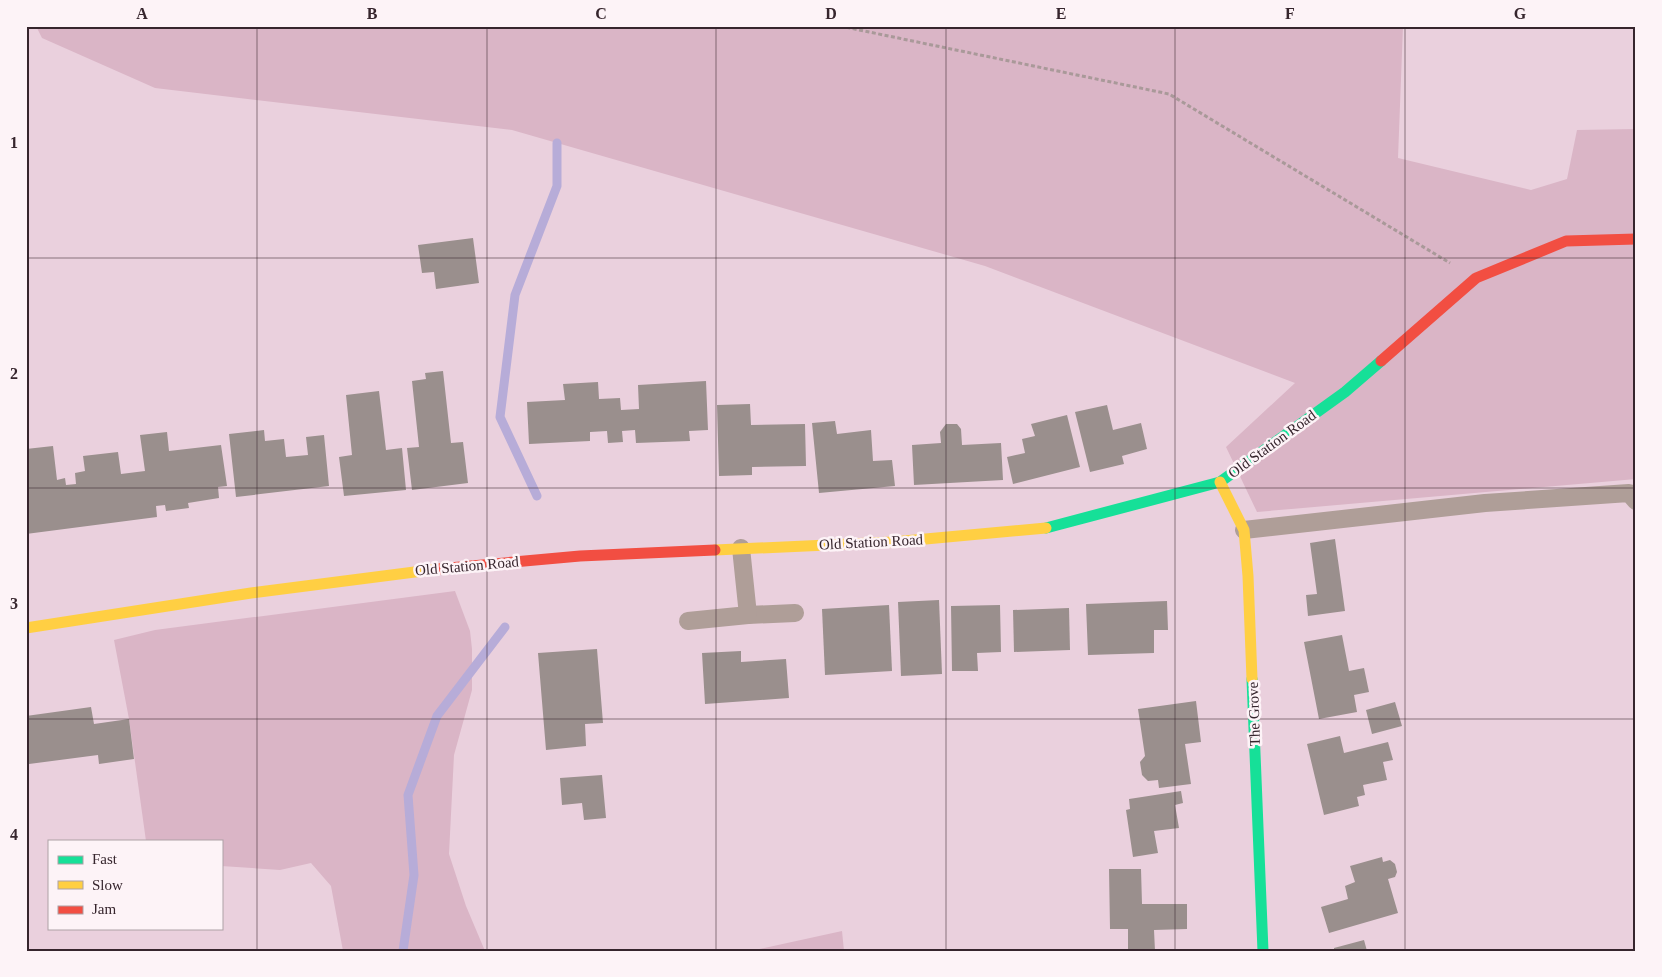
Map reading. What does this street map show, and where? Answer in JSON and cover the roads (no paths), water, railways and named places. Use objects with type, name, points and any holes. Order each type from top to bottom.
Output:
[{"type":"street","name":"Old Station Road","points":[[26,628],[251,593],[414,571],[580,556],[893,542],[1050,528],[1220,482],[1345,392],[1476,278],[1566,241],[1636,239]]},
{"type":"street","name":"The Grove","points":[[1220,482],[1244,530],[1248,576],[1263,951]]},
{"type":"lane","points":[[1244,530],[1486,503],[1629,493],[1636,501]]},
{"type":"lane","points":[[742,548],[748,615]]},
{"type":"lane","points":[[688,621],[748,615],[795,613]]},
{"type":"waterway","points":[[537,496],[500,417],[515,295],[557,186],[557,143]]},
{"type":"waterway","points":[[403,951],[414,875],[408,795],[437,716],[505,627]]}]
